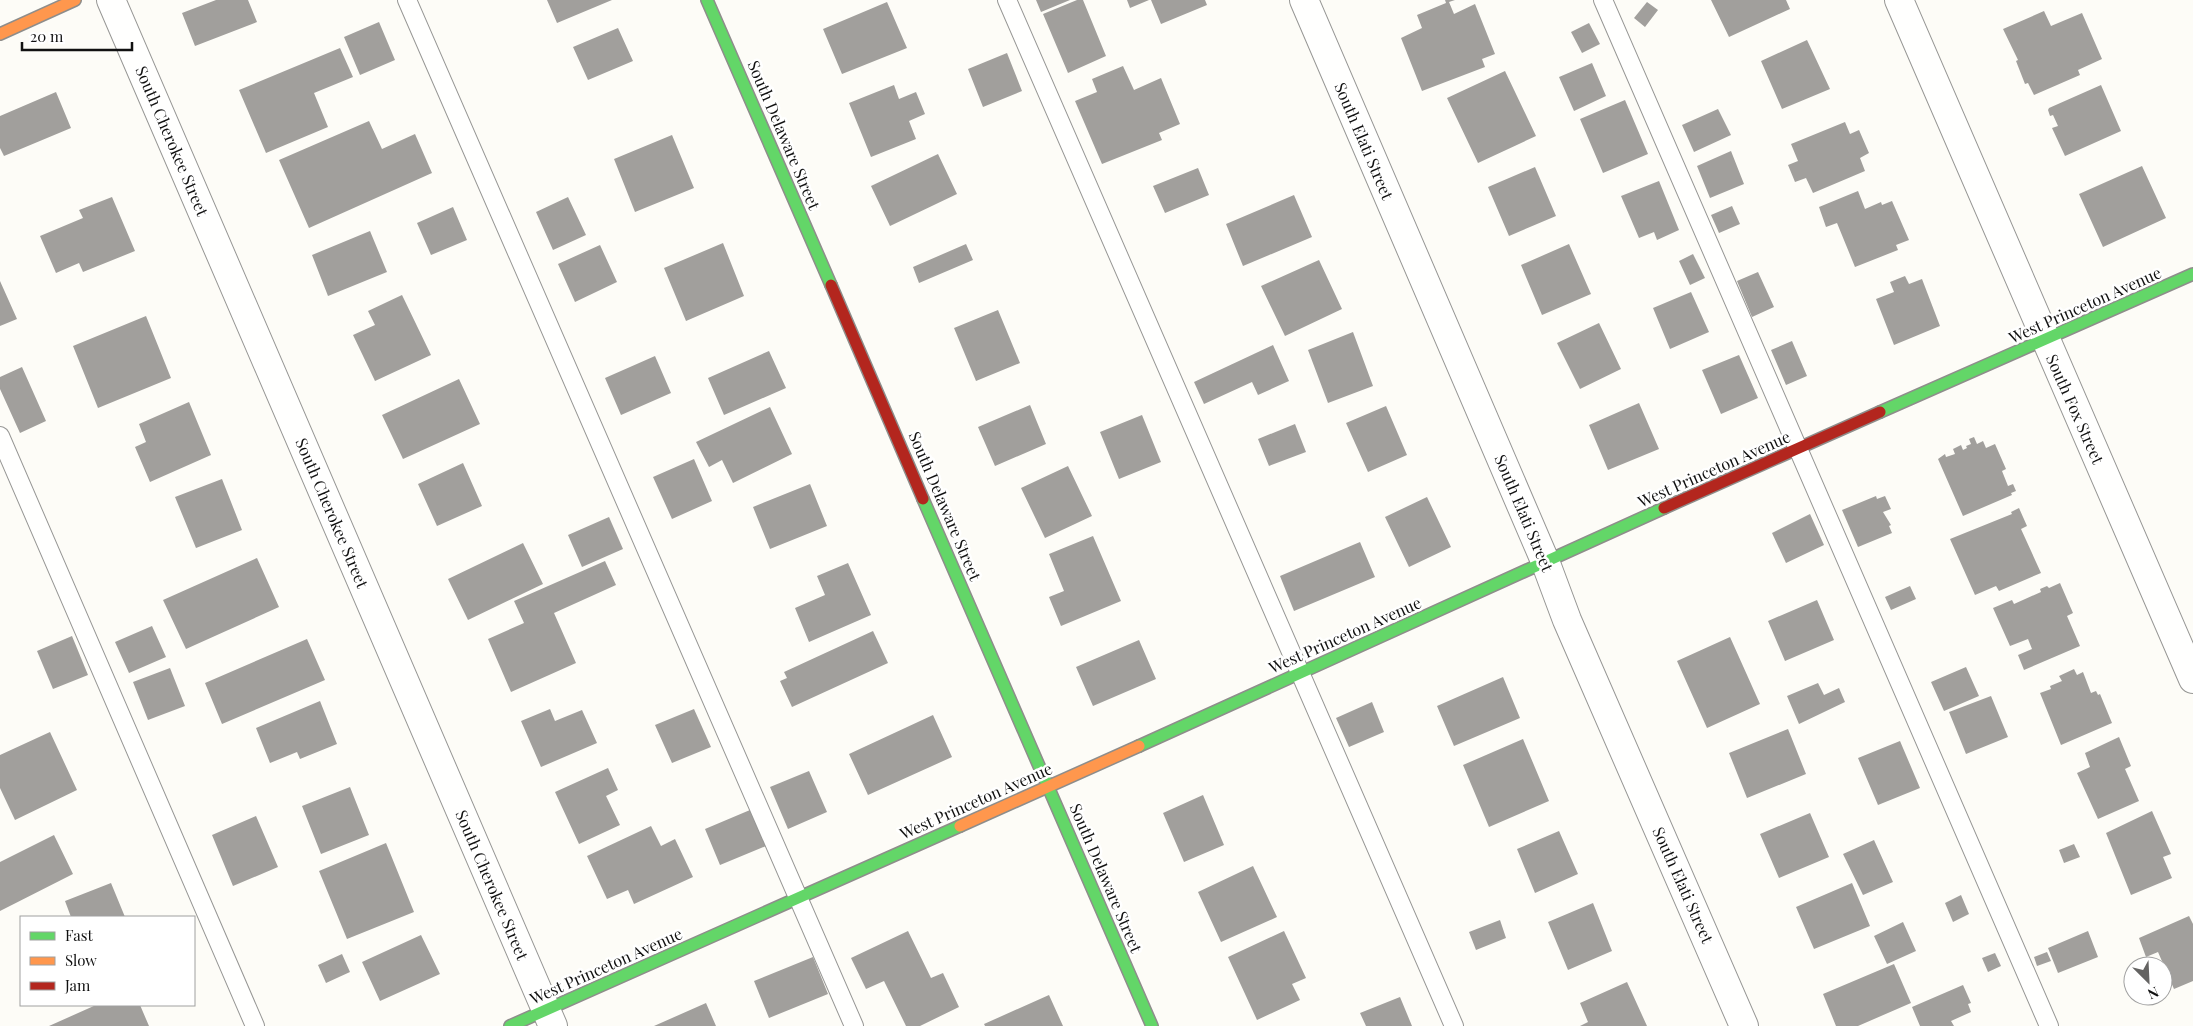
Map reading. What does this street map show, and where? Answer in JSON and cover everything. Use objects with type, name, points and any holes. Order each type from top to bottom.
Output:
[{"type":"street","points":[[0,34],[75,0]]},
{"type":"street","name":"South Cherokee Street","points":[[111,0],[550,1018]]},
{"type":"street","name":"South Delaware Street","points":[[707,0],[1152,1026]]},
{"type":"street","name":"South Elati Street","points":[[1304,0],[1545,561],[1567,620],[1744,1026]]},
{"type":"street","name":"South Fox Street","points":[[1899,0],[2045,341],[2193,679]]},
{"type":"street","name":"West Princeton Avenue","points":[[510,1026],[550,1018],[799,898],[1545,561],[2193,274]]},
{"type":"lane","points":[[408,0],[854,1026]]},
{"type":"lane","points":[[1007,0],[1454,1026]]},
{"type":"lane","points":[[1603,0],[2050,1026]]},
{"type":"lane","points":[[0,436],[255,1026]]},
{"type":"building","points":[[216,0],[248,0],[257,22],[195,46],[182,13]]},
{"type":"building","points":[[547,0],[612,0],[557,23]]},
{"type":"building","points":[[1036,0],[1070,0],[1041,12]]},
{"type":"building","points":[[1077,0],[1083,0],[1106,56],[1068,73],[1043,14]]},
{"type":"building","points":[[1127,0],[1149,0],[1130,8]]},
{"type":"building","points":[[1151,0],[1205,0],[1207,5],[1161,24]]},
{"type":"building","points":[[1445,0],[1455,0],[1449,2],[1454,14],[1475,4],[1495,54],[1482,59],[1485,67],[1422,91],[1401,38],[1422,28],[1417,15],[1446,3]]},
{"type":"building","points":[[1711,0],[1786,0],[1790,9],[1729,37]]},
{"type":"building","points":[[887,2],[907,48],[842,74],[823,29]]},
{"type":"building","points":[[1647,2],[1658,10],[1645,27],[1634,18]]},
{"type":"building","points":[[2044,11],[2051,26],[2082,13],[2102,59],[2078,70],[2080,75],[2034,95],[2028,83],[2025,84],[2016,61],[2018,60],[2003,29]]},
{"type":"building","points":[[379,22],[395,60],[360,75],[344,37]]},
{"type":"building","points":[[1589,23],[1600,44],[1582,53],[1571,32]]},
{"type":"building","points":[[618,28],[633,61],[588,80],[573,47]]},
{"type":"building","points":[[1807,40],[1830,89],[1782,109],[1761,61]]},
{"type":"building","points":[[340,48],[353,77],[314,93],[328,127],[266,153],[239,90]]},
{"type":"building","points":[[1007,53],[1022,91],[983,107],[968,69]]},
{"type":"building","points":[[1592,63],[1606,96],[1574,111],[1559,77]]},
{"type":"building","points":[[1123,66],[1134,90],[1161,78],[1180,124],[1159,133],[1162,140],[1102,164],[1075,101],[1097,92],[1092,79]]},
{"type":"building","points":[[1505,71],[1536,136],[1478,163],[1447,98]]},
{"type":"building","points":[[894,85],[899,99],[916,92],[925,114],[909,121],[916,139],[871,157],[849,103]]},
{"type":"building","points":[[2101,85],[2121,131],[2065,156],[2052,128],[2058,126],[2053,115],[2050,116],[2049,108]]},
{"type":"building","points":[[56,92],[71,128],[4,156],[0,148],[0,116]]},
{"type":"building","points":[[1625,100],[1648,154],[1603,173],[1580,119]]},
{"type":"building","points":[[1718,109],[1731,135],[1694,152],[1682,125]]},
{"type":"building","points":[[369,121],[382,149],[415,134],[432,173],[309,228],[279,160]]},
{"type":"building","points":[[1845,122],[1850,134],[1859,130],[1869,153],[1860,158],[1865,171],[1813,193],[1806,178],[1795,182],[1788,165],[1798,161],[1791,144]]},
{"type":"building","points":[[672,135],[694,188],[635,212],[614,159]]},
{"type":"building","points":[[1731,151],[1744,184],[1710,198],[1697,166]]},
{"type":"building","points":[[938,154],[957,194],[890,226],[871,186]]},
{"type":"building","points":[[2142,166],[2166,218],[2103,247],[2079,194]]},
{"type":"building","points":[[1535,167],[1556,216],[1509,236],[1488,187]]},
{"type":"building","points":[[1198,168],[1209,195],[1165,213],[1153,186]]},
{"type":"building","points":[[1659,181],[1679,230],[1657,240],[1654,232],[1639,238],[1621,196]]},
{"type":"building","points":[[1858,191],[1865,209],[1881,202],[1882,205],[1892,201],[1909,240],[1896,245],[1898,250],[1855,267],[1837,223],[1826,227],[1819,207]]},
{"type":"building","points":[[1294,195],[1312,237],[1243,266],[1226,224]]},
{"type":"building","points":[[112,197],[135,251],[83,272],[79,263],[56,273],[40,236],[83,218],[79,210]]},
{"type":"building","points":[[568,197],[586,235],[553,250],[536,212]]},
{"type":"building","points":[[1732,206],[1740,224],[1719,233],[1711,215]]},
{"type":"building","points":[[453,207],[467,240],[431,255],[417,223]]},
{"type":"building","points":[[370,231],[387,272],[328,296],[312,255]]},
{"type":"building","points":[[723,243],[744,296],[686,321],[664,268]]},
{"type":"building","points":[[966,244],[973,260],[919,283],[913,267]]},
{"type":"building","points":[[1569,244],[1591,294],[1542,315],[1521,265]]},
{"type":"building","points":[[600,245],[617,282],[575,302],[558,264]]},
{"type":"building","points":[[1693,254],[1705,278],[1690,285],[1679,261]]},
{"type":"building","points":[[1319,260],[1342,309],[1285,336],[1261,286]]},
{"type":"building","points":[[1758,272],[1774,307],[1752,317],[1737,281]]},
{"type":"building","points":[[1905,276],[1909,284],[1922,279],[1940,326],[1894,345],[1876,299],[1894,292],[1890,282]]},
{"type":"building","points":[[0,281],[17,319],[0,326]]},
{"type":"building","points":[[1691,292],[1709,332],[1670,349],[1653,308]]},
{"type":"building","points":[[402,295],[431,355],[375,381],[353,335],[375,325],[368,311]]},
{"type":"building","points":[[998,310],[1020,363],[976,381],[954,328]]},
{"type":"building","points":[[146,316],[171,378],[98,408],[73,346]]},
{"type":"building","points":[[1599,323],[1621,369],[1580,389],[1557,343]]},
{"type":"building","points":[[1353,332],[1373,386],[1328,403],[1308,350]]},
{"type":"building","points":[[1792,341],[1807,376],[1786,385],[1771,350]]},
{"type":"building","points":[[1273,345],[1289,381],[1258,395],[1252,382],[1204,404],[1194,382]]},
{"type":"building","points":[[769,351],[786,388],[724,415],[708,378]]},
{"type":"building","points":[[1739,355],[1758,398],[1721,414],[1702,370]]},
{"type":"building","points":[[655,356],[671,393],[621,415],[605,378]]},
{"type":"building","points":[[22,367],[46,421],[20,433],[0,389],[0,377]]},
{"type":"building","points":[[459,379],[480,424],[403,459],[382,415]]},
{"type":"building","points":[[189,402],[211,455],[150,482],[135,447],[146,442],[139,424]]},
{"type":"building","points":[[1639,403],[1659,449],[1608,470],[1589,425]]},
{"type":"building","points":[[1030,405],[1046,444],[995,466],[978,427]]},
{"type":"building","points":[[1386,406],[1407,455],[1368,472],[1346,423]]},
{"type":"building","points":[[770,407],[792,454],[733,483],[722,460],[709,467],[696,442]]},
{"type":"building","points":[[1142,415],[1161,462],[1119,479],[1100,432]]},
{"type":"building","points":[[1295,424],[1306,452],[1269,466],[1258,439]]},
{"type":"building","points":[[1974,437],[1977,444],[1983,441],[1986,448],[1995,444],[2006,469],[2002,471],[2008,486],[2013,484],[2016,491],[2011,493],[2012,495],[1963,516],[1938,459],[1945,454],[1946,457],[1955,454],[1953,449],[1961,445],[1963,450],[1967,448],[1966,446],[1971,444],[1969,439]]},
{"type":"building","points":[[694,459],[712,501],[672,519],[653,477]]},
{"type":"building","points":[[463,463],[482,506],[437,526],[418,484]]},
{"type":"building","points":[[1068,466],[1092,516],[1045,538],[1021,488]]},
{"type":"building","points":[[222,479],[242,530],[196,548],[175,497]]},
{"type":"building","points":[[810,484],[827,526],[770,549],[753,507]]},
{"type":"building","points":[[1876,496],[1877,499],[1885,496],[1891,509],[1883,512],[1891,525],[1889,526],[1892,533],[1858,547],[1842,510]]},
{"type":"building","points":[[1427,497],[1451,547],[1409,567],[1385,517]]},
{"type":"building","points":[[2019,508],[2027,526],[2021,529],[2041,573],[1999,591],[1996,586],[1975,595],[1950,539],[2012,514],[2011,512]]},
{"type":"building","points":[[1810,514],[1824,545],[1786,563],[1772,533]]},
{"type":"building","points":[[609,517],[623,549],[582,567],[568,535]]},
{"type":"building","points":[[1093,536],[1121,601],[1061,626],[1049,597],[1064,591],[1049,554]]},
{"type":"building","points":[[1360,542],[1375,577],[1294,611],[1280,576]]},
{"type":"building","points":[[523,543],[543,584],[468,620],[448,579]]},
{"type":"building","points":[[257,558],[279,607],[186,649],[163,600]]},
{"type":"building","points":[[605,561],[616,585],[554,613],[576,663],[511,692],[488,639],[524,623],[514,601]]},
{"type":"building","points":[[848,563],[871,615],[809,642],[795,608],[825,595],[817,576]]},
{"type":"building","points":[[2060,583],[2073,613],[2067,616],[2080,646],[2024,670],[2018,655],[2032,649],[2028,639],[2010,646],[1993,608],[2012,600],[2014,604],[2041,592],[2040,589],[2047,586],[2049,588]]},
{"type":"building","points":[[1910,586],[1916,599],[1891,610],[1885,597]]},
{"type":"building","points":[[1817,600],[1834,640],[1785,661],[1768,621]]},
{"type":"building","points":[[152,626],[166,657],[129,673],[115,642]]},
{"type":"building","points":[[873,631],[888,663],[792,707],[780,681],[787,678],[784,672]]},
{"type":"building","points":[[72,636],[88,675],[53,689],[37,651]]},
{"type":"building","points":[[1730,637],[1760,704],[1707,728],[1677,661]]},
{"type":"building","points":[[307,639],[325,680],[222,724],[205,683]]},
{"type":"building","points":[[1139,640],[1156,679],[1093,706],[1076,667]]},
{"type":"building","points":[[1966,667],[1979,696],[1944,711],[1931,682]]},
{"type":"building","points":[[170,668],[185,706],[148,720],[133,682]]},
{"type":"building","points":[[2074,669],[2077,675],[2083,672],[2091,693],[2096,691],[2098,695],[2100,694],[2112,723],[2061,745],[2040,693],[2051,689],[2050,686],[2062,681],[2059,676]]},
{"type":"building","points":[[1503,677],[1520,718],[1454,746],[1437,706]]},
{"type":"building","points":[[1818,683],[1824,695],[1839,688],[1845,702],[1799,724],[1787,696]]},
{"type":"building","points":[[1991,696],[2008,737],[1966,754],[1949,712]]},
{"type":"building","points":[[320,701],[337,744],[300,759],[297,752],[270,763],[256,728]]},
{"type":"building","points":[[1372,702],[1384,732],[1349,747],[1336,718]]},
{"type":"building","points":[[550,709],[555,721],[582,710],[597,743],[541,767],[521,721]]},
{"type":"building","points":[[694,709],[711,747],[672,763],[655,725]]},
{"type":"building","points":[[933,715],[952,757],[868,795],[849,754]]},
{"type":"building","points":[[1788,729],[1806,774],[1747,798],[1729,753]]},
{"type":"building","points":[[50,732],[77,790],[15,820],[0,788],[0,755]]},
{"type":"building","points":[[2119,737],[2131,766],[2125,769],[2139,801],[2098,819],[2077,773],[2090,767],[2085,753]]},
{"type":"building","points":[[1523,739],[1549,801],[1489,827],[1463,765]]},
{"type":"building","points":[[1900,741],[1920,788],[1878,805],[1858,758]]},
{"type":"building","points":[[608,768],[618,790],[606,796],[620,825],[579,844],[555,792]]},
{"type":"building","points":[[809,771],[827,812],[788,829],[770,787]]},
{"type":"building","points":[[350,787],[369,835],[321,854],[302,806]]},
{"type":"building","points":[[1203,795],[1224,845],[1184,862],[1163,813]]},
{"type":"building","points":[[750,810],[766,846],[720,865],[705,829]]},
{"type":"building","points":[[2152,811],[2171,854],[2163,857],[2172,878],[2131,895],[2106,833]]},
{"type":"building","points":[[1810,813],[1829,857],[1779,878],[1760,834]]},
{"type":"building","points":[[256,816],[278,867],[233,886],[212,835]]},
{"type":"building","points":[[651,826],[661,846],[675,839],[693,877],[634,904],[628,890],[607,899],[587,856]]},
{"type":"building","points":[[1559,831],[1578,874],[1535,893],[1517,849]]},
{"type":"building","points":[[54,835],[73,874],[0,911],[0,862]]},
{"type":"building","points":[[1874,840],[1893,882],[1863,895],[1843,854]]},
{"type":"building","points":[[386,843],[414,912],[347,939],[319,871]]},
{"type":"building","points":[[2074,844],[2080,857],[2064,863],[2059,850]]},
{"type":"building","points":[[1253,866],[1277,917],[1221,942],[1198,892]]},
{"type":"building","points":[[111,883],[125,916],[71,916],[65,901]]},
{"type":"building","points":[[1852,883],[1870,926],[1814,949],[1796,907]]},
{"type":"building","points":[[1961,895],[1969,914],[1953,922],[1945,903]]},
{"type":"building","points":[[1593,903],[1612,951],[1568,970],[1548,922]]},
{"type":"building","points":[[2189,916],[2193,924],[2193,981],[2174,989],[2173,956],[2160,956],[2158,952],[2146,956],[2139,938]]},
{"type":"building","points":[[1500,920],[1506,938],[1476,950],[1469,932]]},
{"type":"building","points":[[1903,922],[1916,951],[1887,964],[1874,936]]},
{"type":"building","points":[[908,931],[931,978],[943,973],[959,1007],[920,1026],[906,1026],[884,981],[866,989],[851,958]]},
{"type":"building","points":[[1284,931],[1306,978],[1292,984],[1300,1000],[1257,1020],[1228,957]]},
{"type":"building","points":[[2088,931],[2098,957],[2058,973],[2048,948]]},
{"type":"building","points":[[421,935],[440,974],[380,1001],[362,962]]},
{"type":"building","points":[[2047,952],[2051,961],[2037,966],[2034,957]]},
{"type":"building","points":[[1995,953],[2001,966],[1988,972],[1982,958]]},
{"type":"building","points":[[342,954],[350,972],[326,983],[318,965]]},
{"type":"building","points":[[813,957],[828,994],[769,1018],[754,981]]},
{"type":"building","points":[[1894,964],[1911,1003],[1858,1026],[1836,1026],[1823,994]]},
{"type":"building","points":[[1627,982],[1647,1026],[1580,1026],[1588,1022],[1580,1003]]},
{"type":"building","points":[[1963,985],[1971,1003],[1968,1004],[1971,1012],[1951,1021],[1954,1026],[1920,1026],[1912,1007]]},
{"type":"building","points":[[1049,995],[1063,1026],[985,1026],[984,1024]]},
{"type":"building","points":[[1400,997],[1412,1026],[1366,1026],[1360,1013]]},
{"type":"building","points":[[706,1003],[716,1026],[654,1026]]},
{"type":"building","points":[[94,1006],[140,1006],[149,1026],[49,1026]]},
{"type":"traffic: fast","points":[[707,0],[831,285]]},
{"type":"traffic: fast","points":[[1880,412],[2193,274]]},
{"type":"traffic: fast","points":[[923,499],[1152,1026]]},
{"type":"traffic: fast","points":[[1139,746],[1664,508]]},
{"type":"traffic: fast","points":[[510,1026],[960,826]]},
{"type":"traffic: slow","points":[[0,34],[75,0]]},
{"type":"traffic: slow","points":[[960,826],[1139,746]]},
{"type":"traffic: jam","points":[[831,285],[923,499]]},
{"type":"traffic: jam","points":[[1664,508],[1880,412]]}]
